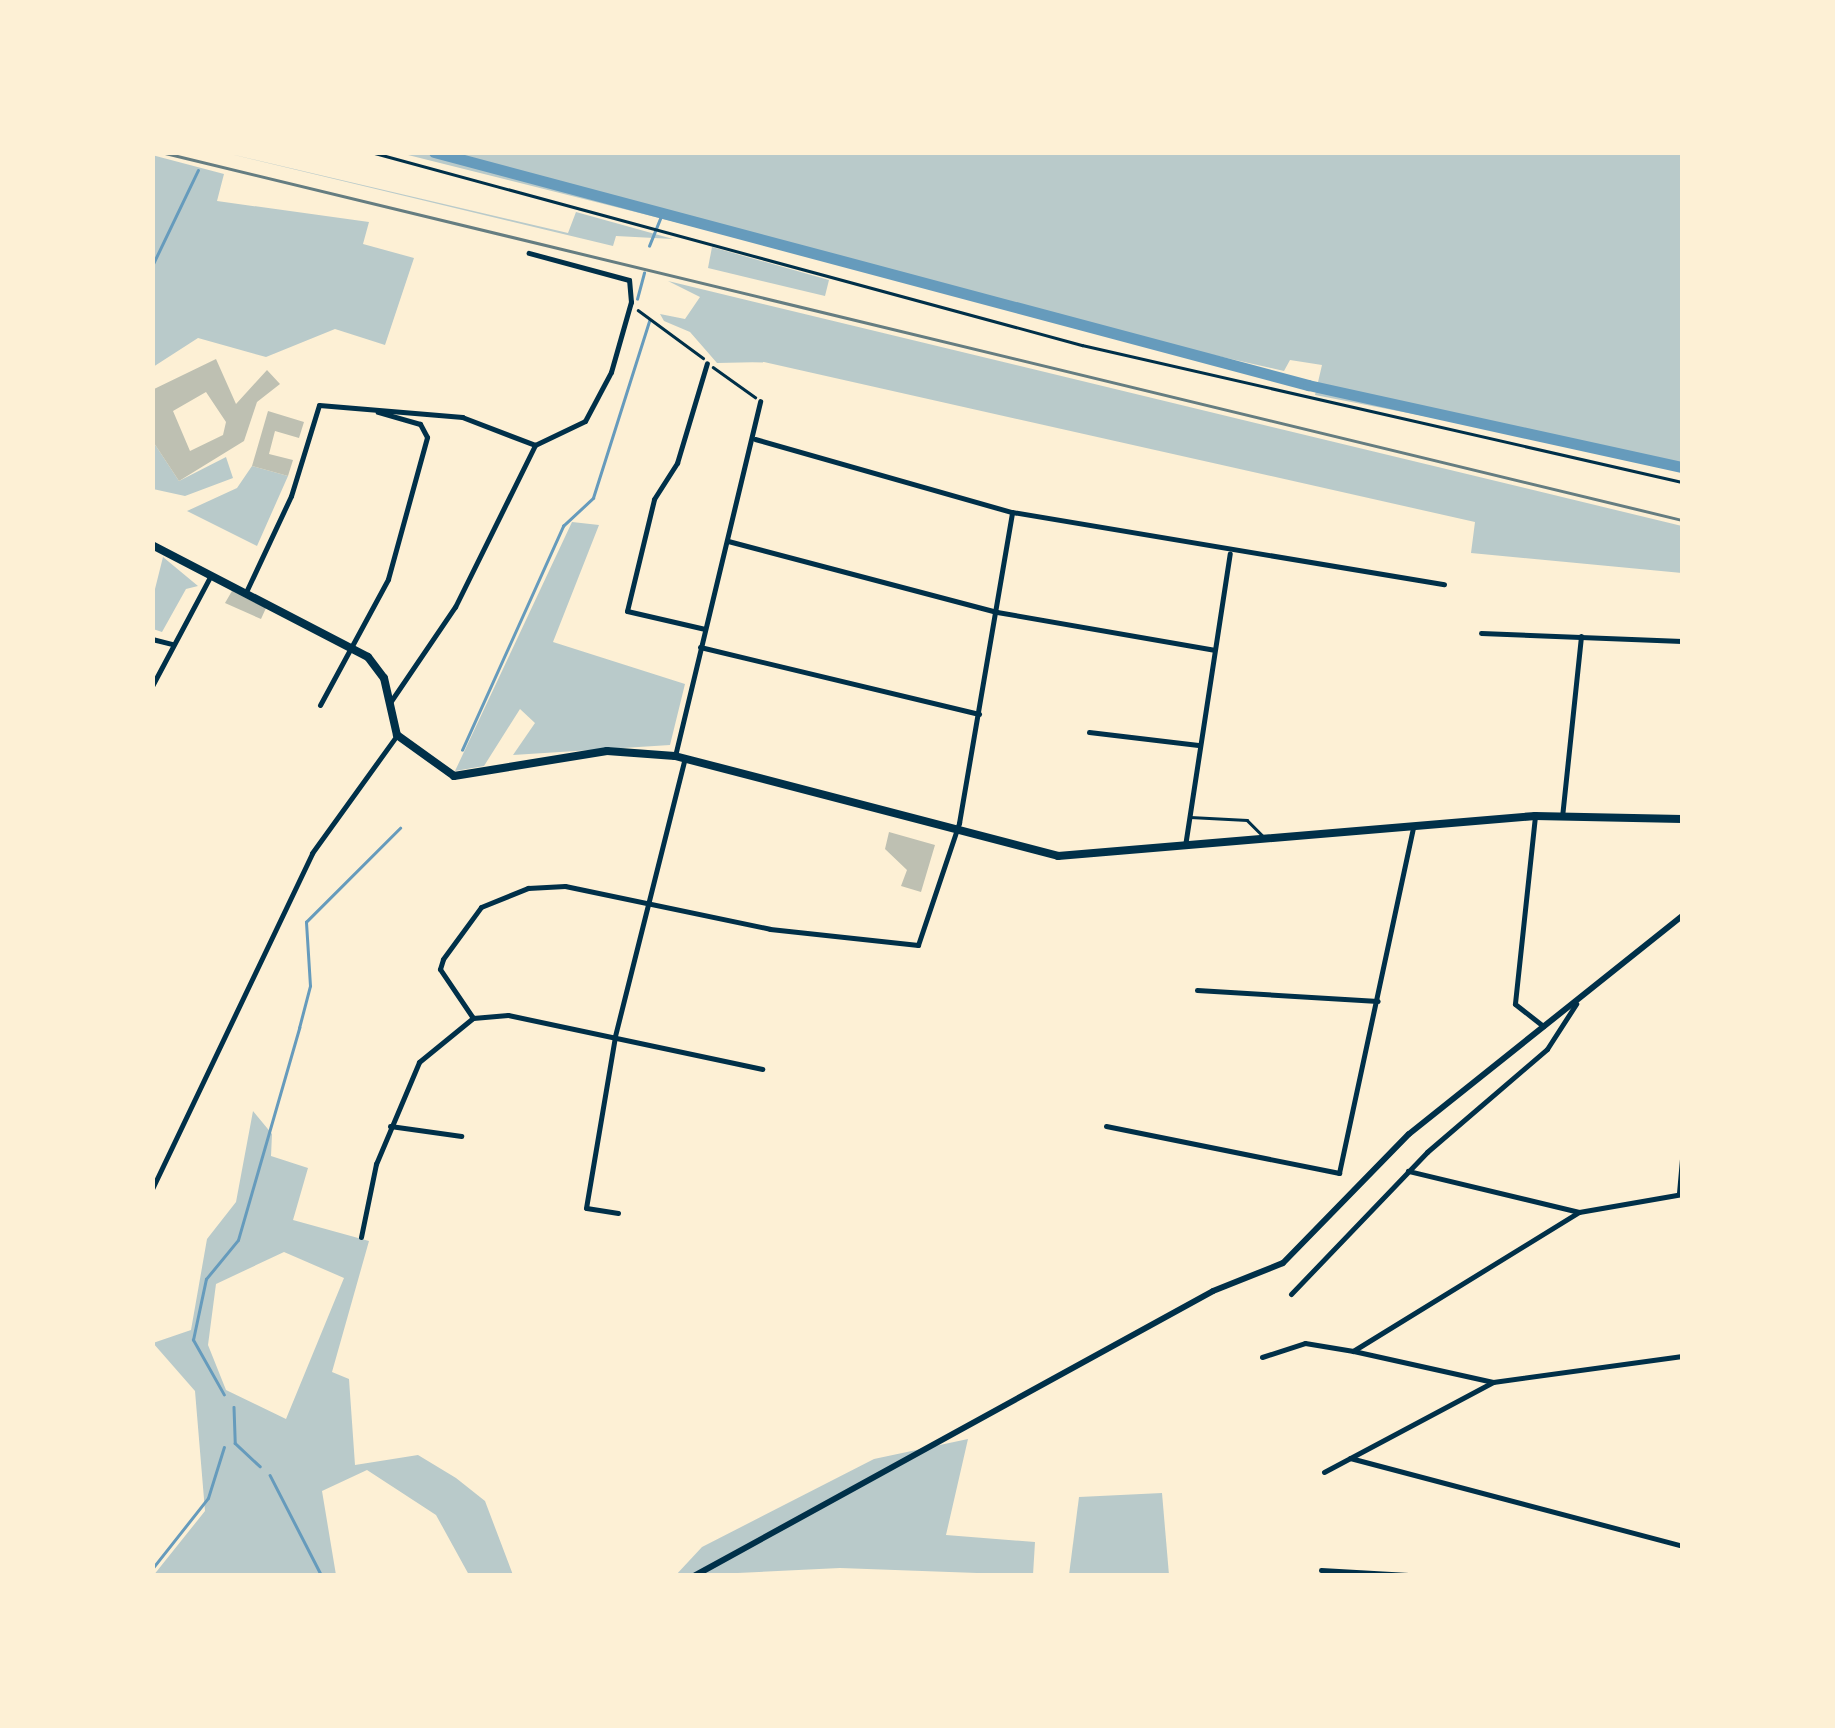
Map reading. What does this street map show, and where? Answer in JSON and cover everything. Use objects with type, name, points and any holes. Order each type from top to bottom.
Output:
[{"type":"main road","points":[[152,545],[352,645],[384,678],[398,735],[454,776],[607,752],[680,757],[954,834],[1058,856],[1534,816],[1682,819]]},
{"type":"street","points":[[390,704],[455,608],[535,445],[584,421],[632,302],[628,280],[529,253]]},
{"type":"street","points":[[706,630],[626,610],[654,499],[677,462],[707,363]]},
{"type":"street","points":[[618,1214],[586,1208],[615,1036],[680,757],[700,647],[755,439],[760,401]]},
{"type":"street","points":[[246,592],[291,496],[319,405],[462,417],[535,445]]},
{"type":"street","points":[[320,705],[388,579],[427,437],[420,424],[370,410]]},
{"type":"street","points":[[755,439],[1012,512],[1230,552],[1444,584]]},
{"type":"street","points":[[472,1018],[440,969],[489,902],[544,886],[918,944],[954,834],[980,714],[1012,512]]},
{"type":"street","points":[[728,542],[996,612],[1214,650]]},
{"type":"street","points":[[1184,848],[1230,552]]},
{"type":"street","points":[[152,686],[210,577]]},
{"type":"street","points":[[1481,633],[1682,641]]},
{"type":"street","points":[[1562,816],[1582,636]]},
{"type":"street","points":[[152,638],[172,644]]},
{"type":"street","points":[[700,647],[980,714]]},
{"type":"street","points":[[1089,732],[1198,745]]},
{"type":"street","points":[[152,1189],[312,853],[398,735]]},
{"type":"street","points":[[1534,816],[1514,1004],[1543,1026]]},
{"type":"street","points":[[1106,1126],[1339,1173],[1414,825]]},
{"type":"street","points":[[694,1576],[1213,1291],[1283,1263],[1409,1134],[1682,916]]},
{"type":"street","points":[[1197,990],[1378,1001]]},
{"type":"street","points":[[1291,1294],[1408,1171],[1547,1050],[1580,996]]},
{"type":"street","points":[[361,1237],[390,1126],[420,1062],[472,1018],[508,1015],[762,1069]]},
{"type":"street","points":[[390,1126],[461,1136]]},
{"type":"street","points":[[1353,1352],[1579,1212],[1681,1194],[1682,1157]]},
{"type":"street","points":[[1408,1171],[1579,1212]]},
{"type":"street","points":[[1262,1356],[1304,1343],[1493,1382],[1682,1356]]},
{"type":"street","points":[[1324,1472],[1493,1382]]},
{"type":"street","points":[[1350,1458],[1682,1546]]},
{"type":"street","points":[[1321,1570],[1426,1576]]},
{"type":"lane","points":[[1189,817],[1248,820],[1264,838]]},
{"type":"path","points":[[371,152],[1082,345],[1682,482]]},
{"type":"path","points":[[642,314],[654,322]]},
{"type":"shaded area","points":[[226,153],[568,233],[576,212],[673,239],[616,236],[613,246]]},
{"type":"shaded area","points":[[400,153],[1682,153],[1682,466],[1315,395],[1322,365],[1290,360],[1284,371],[1138,338]]},
{"type":"shaded area","points":[[152,155],[224,174],[217,201],[369,222],[363,244],[414,258],[385,345],[335,329],[266,357],[198,338],[153,367]]},
{"type":"shaded area","points":[[712,247],[829,280],[825,296],[708,268]]},
{"type":"shaded area","points":[[668,281],[1682,526],[1682,573],[1471,553],[1475,522],[764,362],[717,363],[690,332],[664,321],[660,314],[685,319],[700,297]]},
{"type":"shaded area","points":[[152,440],[179,481],[226,457],[233,478],[185,496],[153,489]]},
{"type":"shaded area","points":[[252,466],[288,476],[257,546],[187,511],[237,488]]},
{"type":"shaded area","points":[[572,522],[599,525],[553,642],[685,684],[670,745],[513,755],[535,723],[520,709],[484,766],[455,771]]},
{"type":"shaded area","points":[[163,557],[198,586],[186,589],[162,632],[153,629],[152,601]]},
{"type":"shaded area","points":[[253,1111],[272,1134],[271,1156],[308,1168],[293,1220],[369,1241],[332,1372],[349,1379],[355,1465],[418,1455],[456,1478],[485,1501],[513,1575],[469,1575],[436,1515],[367,1470],[322,1491],[336,1575],[153,1576],[205,1511],[195,1391],[153,1343],[191,1330],[207,1239],[236,1202]],"holes":[[[284,1252],[344,1278],[286,1419],[226,1390],[208,1345],[216,1284]]]},
{"type":"shaded area","points":[[968,1439],[946,1535],[1035,1542],[1033,1575],[840,1568],[675,1576],[702,1547],[874,1459]]},
{"type":"shaded area","points":[[1162,1493],[1169,1575],[1069,1575],[1079,1497]]},
{"type":"building","points":[[216,359],[236,404],[267,370],[280,384],[257,402],[244,441],[179,481],[152,440],[152,390]],"holes":[[[206,392],[226,422],[223,435],[190,451],[173,411]]]},
{"type":"building","points":[[268,411],[304,422],[299,438],[275,431],[269,454],[293,460],[288,476],[252,466]]},
{"type":"building","points":[[232,591],[266,608],[261,619],[225,603]]},
{"type":"building","points":[[889,832],[935,845],[921,892],[901,886],[907,870],[885,849]]},
{"type":"waterway","points":[[434,152],[1308,385],[1682,467]]},
{"type":"waterway","points":[[152,266],[198,170]]},
{"type":"waterway","points":[[649,246],[661,217]]},
{"type":"waterway","points":[[637,299],[644,273]]},
{"type":"waterway","points":[[462,750],[563,526],[593,498],[649,321]]},
{"type":"waterway","points":[[224,1395],[193,1340],[206,1279],[238,1240],[299,1028],[310,986],[306,922],[400,828]]},
{"type":"waterway","points":[[234,1407],[235,1443],[260,1466]]},
{"type":"waterway","points":[[152,1569],[208,1498],[224,1447]]},
{"type":"waterway","points":[[270,1475],[322,1576]]},
{"type":"railway","points":[[161,152],[1682,520]]}]
